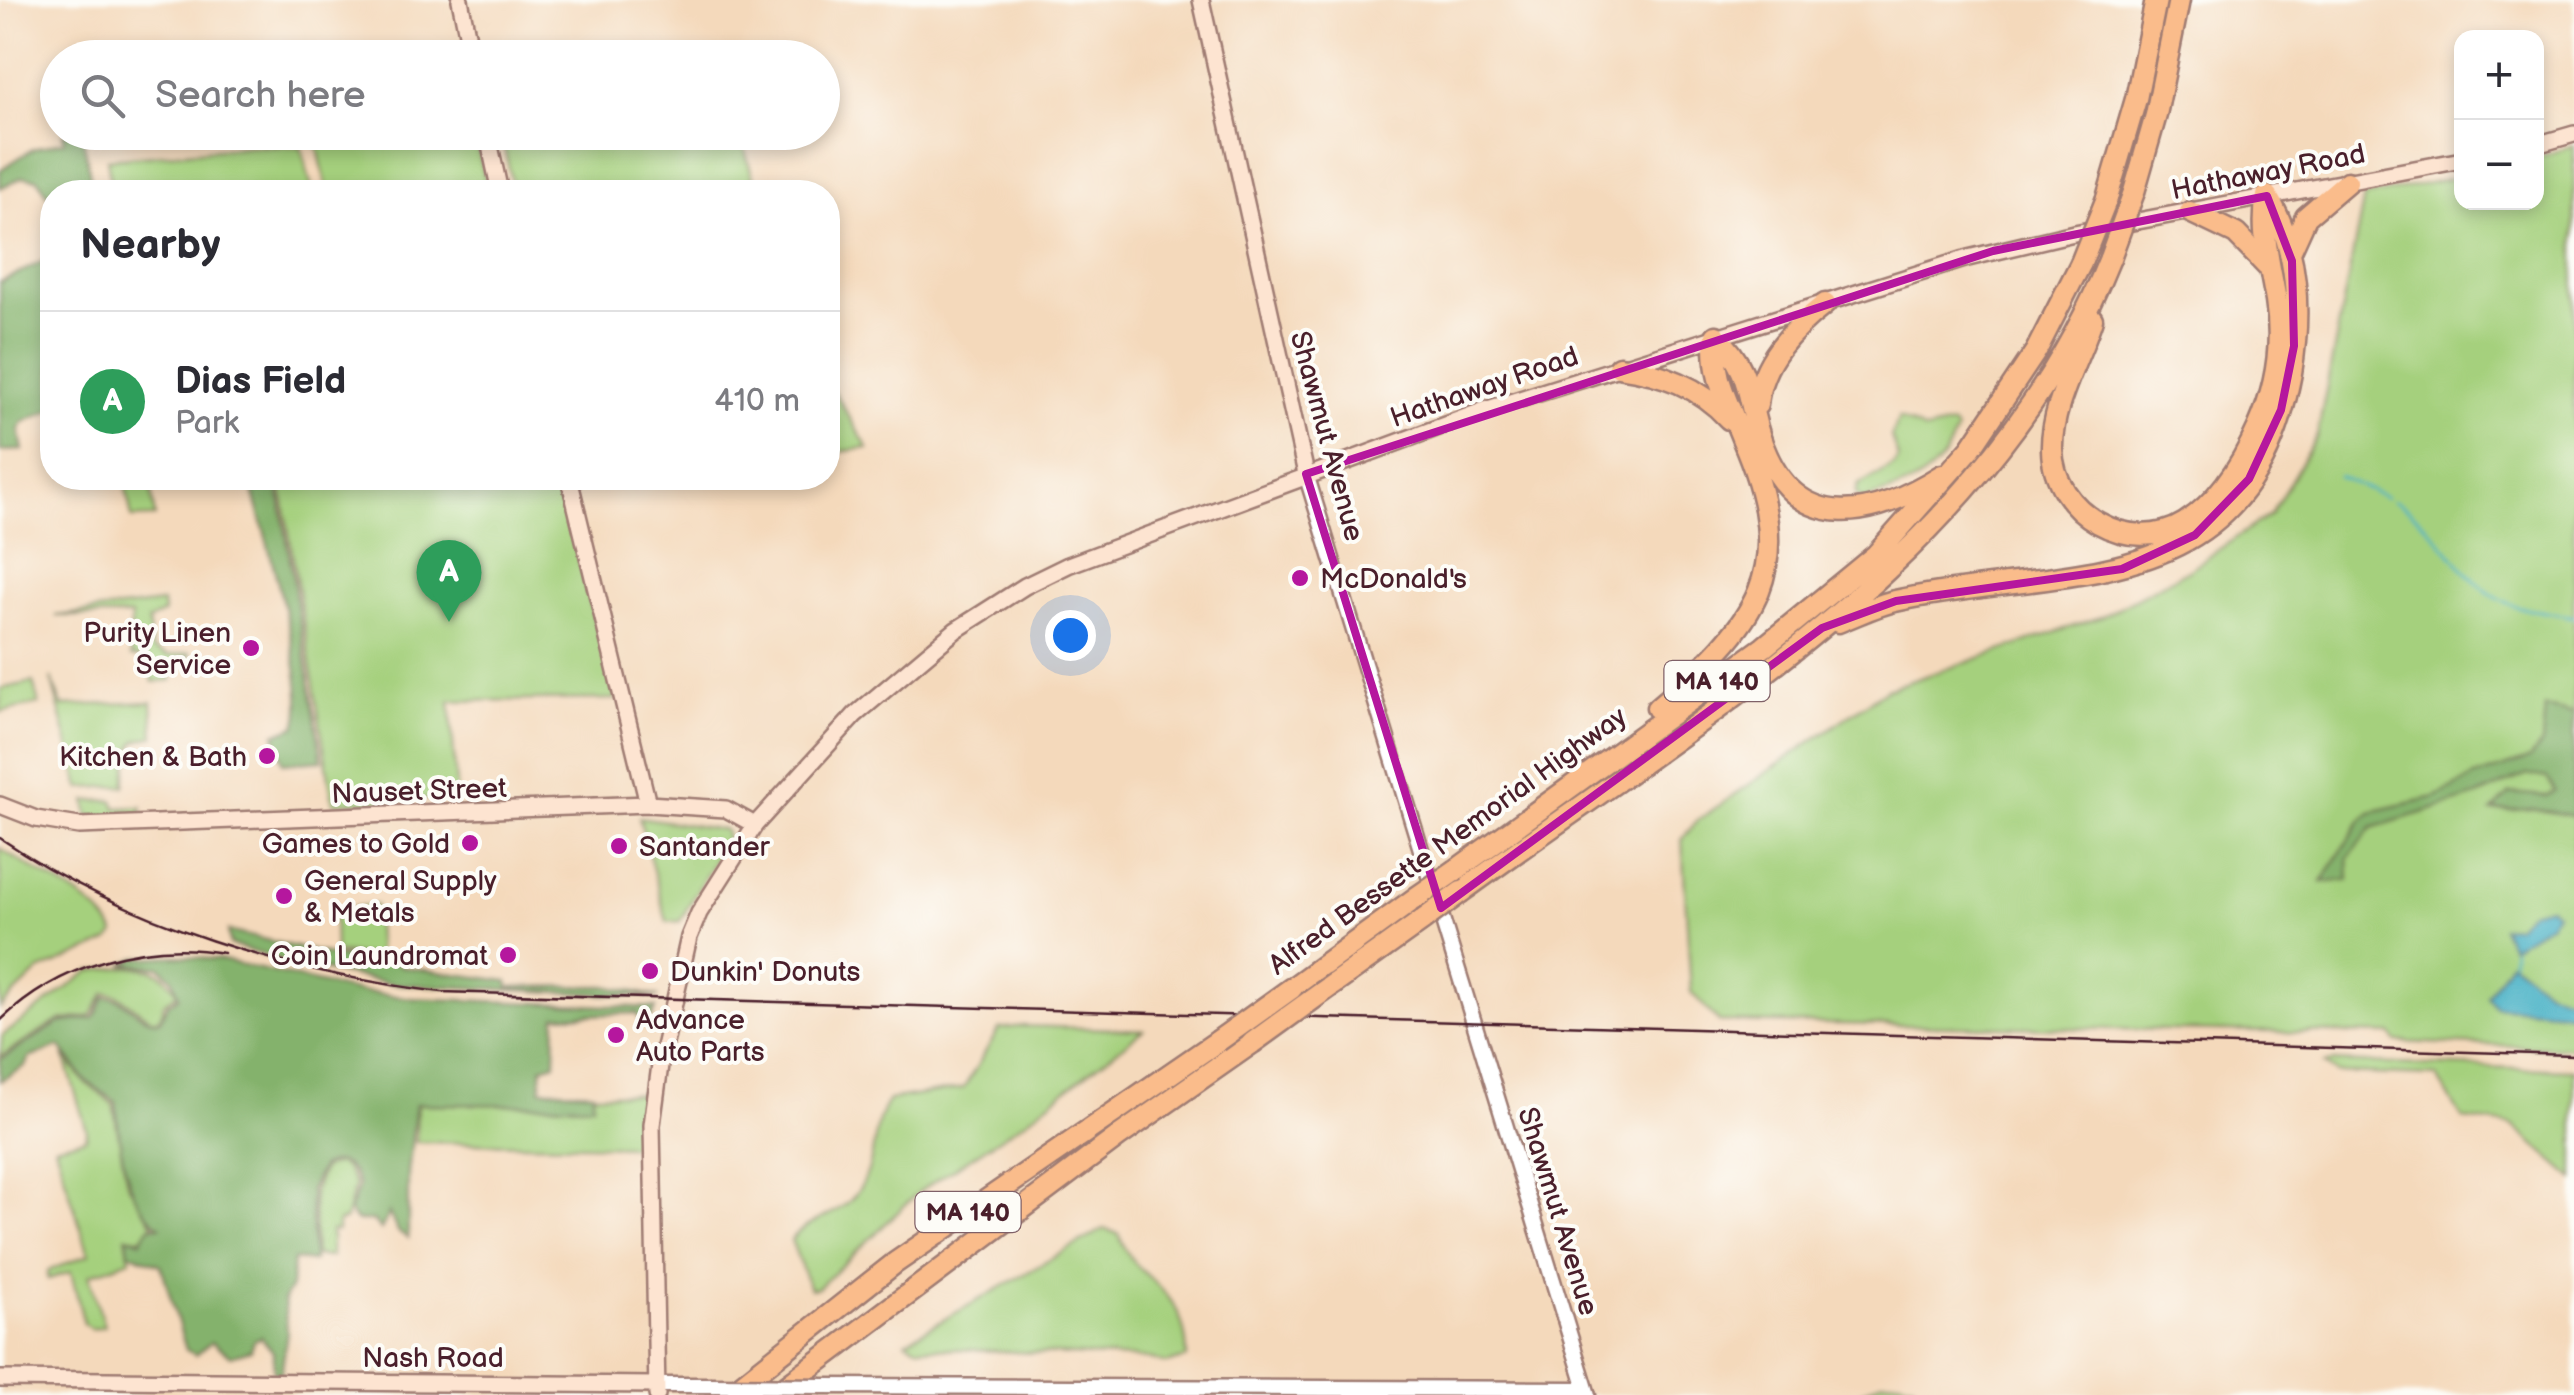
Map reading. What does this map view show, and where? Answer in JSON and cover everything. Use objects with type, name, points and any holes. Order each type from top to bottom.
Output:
[{"type":"highway","name":"Alfred Bessette Memorial Highway","points":[[719,1390],[894,1263],[1218,1041],[1586,772],[1733,670],[1844,584],[1902,530],[1957,466],[2036,351],[2082,263],[2107,198],[2144,66],[2153,0]]},
{"type":"highway","name":"Alfred Bessette Memorial Highway","points":[[774,1395],[1118,1136],[1336,983],[1822,628],[1910,551],[1974,478],[2048,374],[2108,263],[2134,192],[2162,88],[2178,0]]},
{"type":"highway","points":[[2162,88],[2188,0]]},
{"type":"highway","points":[[2291,250],[2312,210],[2347,182]]},
{"type":"highway","points":[[1822,628],[1896,600],[2122,568],[2164,553],[2208,524],[2249,479],[2281,410],[2294,346],[2291,250],[2286,228],[2267,196]]},
{"type":"highway","points":[[2108,263],[2058,409],[2052,453],[2060,482],[2082,513],[2115,531],[2142,534],[2184,523],[2214,498],[2242,462],[2266,408],[2278,357],[2278,312],[2264,228],[2267,196]]},
{"type":"highway","points":[[2190,212],[2236,234],[2270,272]]},
{"type":"highway","points":[[1756,417],[1758,392],[1774,357],[1792,332],[1825,304]]},
{"type":"highway","points":[[1716,336],[1743,366],[1762,445],[1775,470],[1804,498],[1825,508],[1858,512],[1882,508],[1957,466]]},
{"type":"highway","points":[[1586,772],[1713,658],[1752,611],[1763,579],[1766,526],[1759,483],[1716,374],[1716,336]]},
{"type":"highway","points":[[1618,367],[1658,374],[1689,387],[1728,417],[1744,442]]},
{"type":"main road","points":[[460,0],[468,40]]},
{"type":"main road","name":"Shawmut Avenue","points":[[1201,0],[1306,474]]},
{"type":"main road","points":[[2544,143],[2574,134]]},
{"type":"main road","points":[[491,150],[497,180]]},
{"type":"main road","name":"Hathaway Road","points":[[657,1390],[650,1156],[660,1065],[686,946],[710,894],[755,825],[855,715],[938,644],[999,601],[1068,565],[1306,474],[1618,367],[1993,251],[2454,162]]},
{"type":"main road","points":[[572,490],[648,804]]},
{"type":"main road","name":"Nauset Street","points":[[0,805],[36,819],[79,826],[648,804],[726,809],[755,825]]},
{"type":"main road","name":"Nash Road","points":[[0,1379],[657,1390]]},
{"type":"street","name":"Shawmut Avenue","points":[[1306,474],[1586,1392]]},
{"type":"street","name":"Nash Road","points":[[657,1390],[822,1386],[1586,1392]]},
{"type":"highlighted area","points":[[2267,196],[2292,261],[2294,346],[2281,410],[2249,479],[2195,535],[2122,569],[1896,601],[1822,628],[1441,908],[1306,474],[1993,251]]},
{"type":"green space","points":[[2574,146],[2574,1048],[2396,1042],[2391,1034],[1719,1022],[1691,992],[1682,839],[1697,821],[1887,689],[2101,617],[2190,569],[2271,514],[2317,436],[2364,197],[2454,178],[2454,210],[2544,210],[2544,155]]},
{"type":"green space","points":[[33,149],[85,150],[91,180],[40,182],[23,177],[0,188],[0,170]]},
{"type":"green space","points":[[207,150],[302,150],[310,180],[110,180],[107,159]]},
{"type":"green space","points":[[318,150],[478,150],[486,180],[325,180]]},
{"type":"green space","points":[[505,150],[745,150],[754,180],[511,180]]},
{"type":"green space","points":[[40,263],[40,415],[23,422],[19,430],[23,450],[0,451],[0,282]]},
{"type":"green space","points":[[840,402],[868,448],[840,452]]},
{"type":"green space","points":[[1899,418],[1925,431],[1952,425],[1956,430],[1950,446],[1932,470],[1908,485],[1863,500],[1856,494],[1858,485],[1895,465],[1898,458],[1891,437]]},
{"type":"green space","points":[[126,490],[151,490],[155,517],[132,518]]},
{"type":"green space","points":[[253,490],[279,490],[322,760],[283,763],[275,734],[296,726],[299,706],[284,605]]},
{"type":"green space","points":[[282,490],[561,490],[616,699],[450,701],[457,798],[333,803]]},
{"type":"green space","points":[[162,603],[164,613],[148,621],[152,649],[167,656],[190,653],[190,657],[175,660],[169,671],[172,680],[153,682],[148,659],[131,657],[131,616],[55,616]]},
{"type":"green space","points":[[51,678],[62,706],[152,702],[154,736],[136,741],[129,755],[125,786],[80,788]]},
{"type":"green space","points":[[33,682],[39,704],[0,712],[0,689]]},
{"type":"green space","points":[[2545,707],[2574,713],[2574,816],[2533,809],[2492,811],[2510,793],[2546,796],[2554,791],[2547,778],[2527,774],[2477,796],[2372,828],[2348,859],[2349,880],[2322,882],[2360,821],[2370,812],[2435,797],[2477,776],[2529,759],[2542,744]]},
{"type":"green space","points":[[113,800],[116,808],[142,807],[142,817],[89,817],[86,801]]},
{"type":"green space","points":[[639,817],[725,830],[727,838],[680,921],[667,922]]},
{"type":"green space","points":[[0,848],[80,897],[115,934],[108,942],[39,971],[0,1008]]},
{"type":"green space","points":[[375,905],[378,956],[335,953],[334,909]]},
{"type":"green space","points":[[228,931],[338,957],[383,957],[404,967],[508,981],[509,987],[606,986],[659,997],[393,984],[301,966],[230,945]]},
{"type":"green space","points":[[137,958],[222,960],[350,990],[412,998],[656,1008],[648,1025],[642,1024],[637,1013],[556,1016],[555,1063],[542,1067],[541,1089],[593,1092],[593,1105],[416,1104],[408,1174],[408,1238],[397,1231],[389,1213],[381,1230],[373,1221],[356,1221],[349,1212],[359,1186],[353,1173],[341,1163],[322,1166],[310,1190],[313,1261],[293,1260],[291,1287],[284,1299],[287,1332],[281,1375],[274,1373],[273,1352],[261,1337],[254,1340],[251,1350],[231,1356],[211,1342],[196,1355],[186,1350],[161,1265],[129,1253],[127,1237],[141,1241],[149,1227],[160,1226],[138,1202],[131,1187],[116,1102],[85,1080],[60,1046],[29,1058],[25,1066],[0,1081],[0,1060],[59,1023],[94,1018],[105,997],[120,1001],[145,1018],[160,1020],[167,1005],[179,996],[173,979],[160,967],[123,964]]},
{"type":"green space","points":[[128,967],[157,972],[178,993],[163,1004],[161,1016],[154,1020],[119,997],[105,993],[91,1016],[58,1021],[0,1057],[2,1036],[90,971]]},
{"type":"green space","points":[[1024,1026],[1143,1030],[1027,1120],[920,1191],[818,1288],[810,1289],[791,1240],[841,1208],[863,1184],[879,1122],[889,1100],[964,1088],[999,1029]]},
{"type":"green space","points":[[64,1055],[84,1081],[113,1104],[127,1183],[153,1224],[141,1239],[126,1237],[130,1260],[89,1275],[104,1326],[91,1329],[84,1324],[71,1272],[48,1279],[48,1271],[89,1254],[55,1146],[86,1138],[87,1131]]},
{"type":"green space","points":[[2324,1064],[2574,1070],[2574,1179],[2512,1125],[2463,1119],[2436,1076],[2336,1073]]},
{"type":"green space","points":[[417,1093],[641,1094],[636,1146],[416,1142]]},
{"type":"green space","points":[[337,1163],[346,1168],[355,1185],[345,1220],[338,1222],[337,1231],[331,1231],[331,1257],[315,1256],[313,1192],[323,1168]]},
{"type":"green space","points":[[1104,1229],[1119,1234],[1135,1263],[1168,1297],[1184,1332],[1187,1358],[1166,1364],[1151,1359],[917,1347],[906,1341]]},
{"type":"green space","points":[[1882,1381],[1912,1383],[1922,1395],[1856,1395]]},
{"type":"water","points":[[2548,906],[2556,912],[2550,923],[2511,947],[2501,927],[2516,926],[2530,911]]},
{"type":"water","points":[[2510,961],[2549,991],[2574,999],[2574,1013],[2495,1006],[2487,996]]},
{"type":"waterway","points":[[2339,476],[2386,498]]},
{"type":"waterway","points":[[2392,501],[2421,520],[2469,574],[2497,598],[2524,608],[2574,617]]},
{"type":"waterway","points":[[2512,961],[2513,947]]},
{"type":"railway","points":[[0,838],[101,896],[212,941],[327,972],[442,992],[2574,1055]]},
{"type":"railway","points":[[0,1021],[48,985],[104,961],[163,950],[224,953]]},
{"type":"place","name":"McDonald's","points":[[1300,578]]},
{"type":"place","name":"Dias Field","points":[[449,622]]},
{"type":"place","name":"Purity Linen Service","points":[[251,648]]},
{"type":"place","name":"Kitchen & Bath","points":[[267,756]]},
{"type":"place","name":"Games to Gold","points":[[470,843]]},
{"type":"place","name":"Santander","points":[[619,846]]},
{"type":"place","name":"General Supply & Metals","points":[[284,896]]},
{"type":"place","name":"Coin Laundromat","points":[[508,955]]},
{"type":"place","name":"Dunkin' Donuts","points":[[650,971]]},
{"type":"place","name":"Advance Auto Parts","points":[[616,1035]]}]
